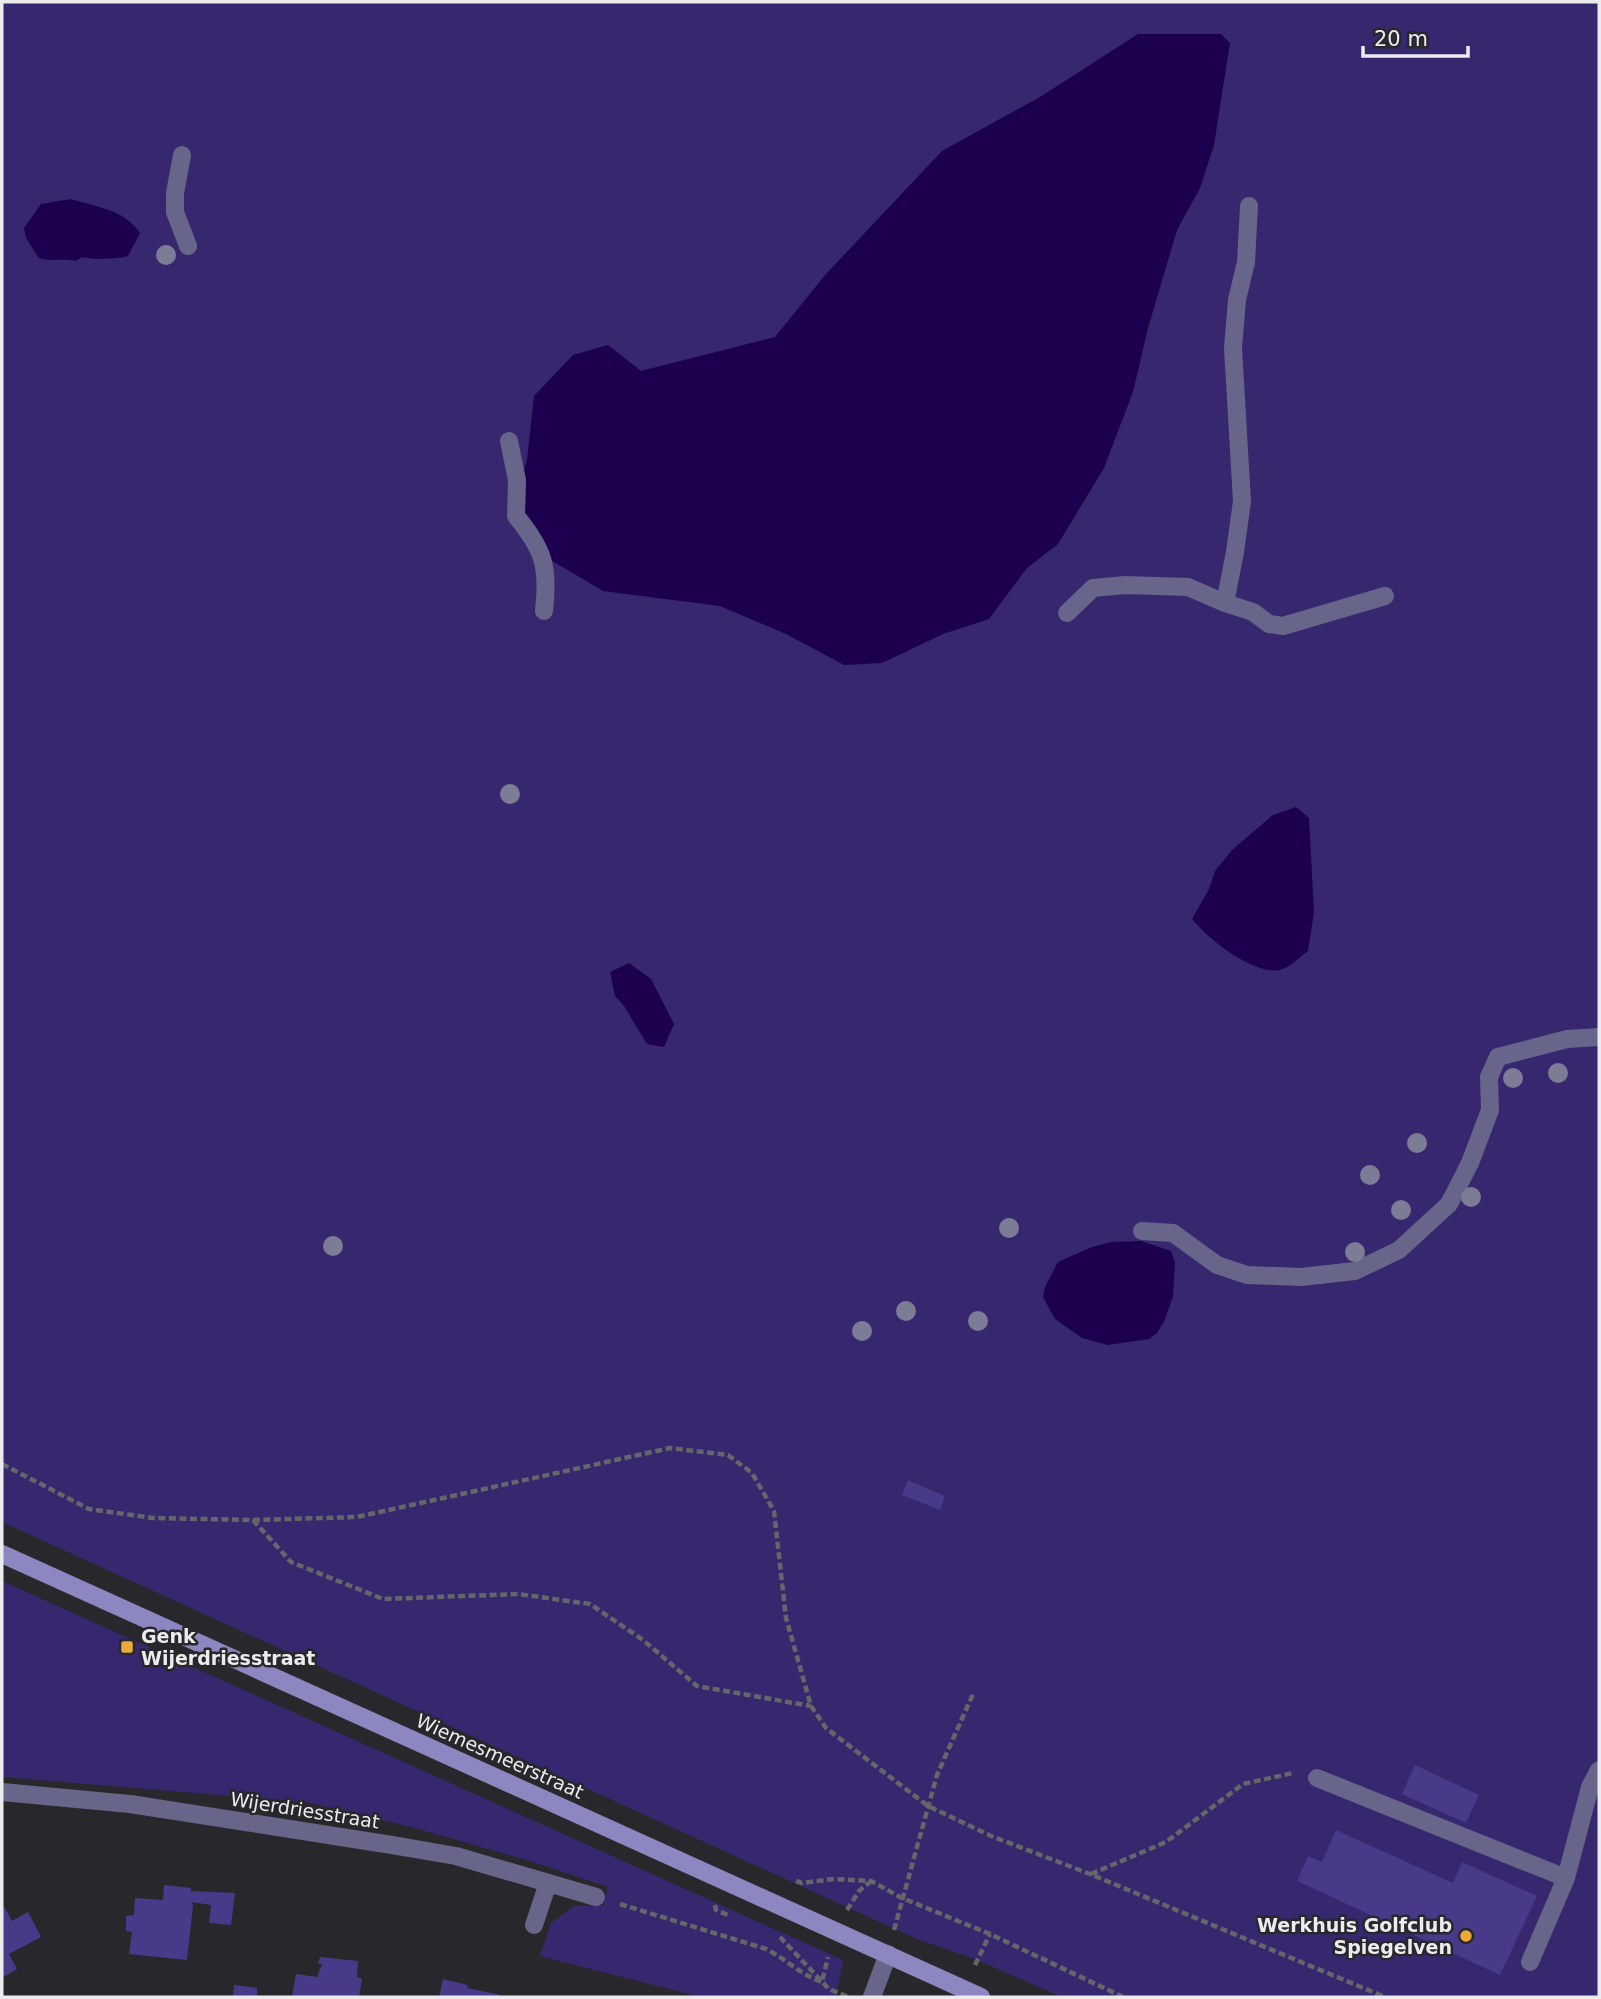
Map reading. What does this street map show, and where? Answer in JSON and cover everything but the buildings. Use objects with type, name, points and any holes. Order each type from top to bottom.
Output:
[{"type":"main road","name":"Wiemesmeerstraat","points":[[2,1554],[981,1997]]},
{"type":"street","points":[[182,155],[174,193],[175,212],[188,246]]},
{"type":"street","points":[[1225,603],[1236,552],[1242,501],[1233,348],[1237,300],[1246,261],[1249,206]]},
{"type":"street","points":[[509,441],[517,480],[516,516],[544,556],[544,611]]},
{"type":"street","points":[[1067,613],[1093,588],[1188,587],[1253,612],[1269,624],[1283,626],[1385,596]]},
{"type":"street","points":[[1142,1231],[1173,1233],[1217,1265],[1247,1275],[1301,1277],[1355,1271],[1399,1250],[1449,1204],[1470,1163],[1490,1110],[1489,1077],[1498,1057],[1567,1039],[1599,1037]]},
{"type":"street","points":[[1530,1962],[1566,1878],[1590,1787],[1599,1770]]},
{"type":"street","points":[[1317,1778],[1566,1878]]},
{"type":"street","name":"Wijerdriesstraat","points":[[2,1792],[130,1804],[456,1856],[602,1899]]},
{"type":"street","points":[[534,1925],[548,1883]]},
{"type":"street","points":[[873,1997],[888,1954]]},
{"type":"path","points":[[2,1464],[89,1509],[153,1518],[253,1520],[357,1517],[670,1448],[728,1455],[752,1474],[774,1511],[786,1618],[811,1706],[825,1728],[928,1806],[992,1836],[1385,1997]]},
{"type":"path","points":[[253,1520],[291,1562],[383,1599],[518,1594],[590,1604],[643,1640],[697,1686],[811,1706]]},
{"type":"path","points":[[902,1898],[937,1775],[973,1694]]},
{"type":"path","points":[[1090,1874],[1166,1842],[1243,1784],[1296,1772],[1317,1778]]},
{"type":"path","points":[[706,1872],[716,1910],[742,1921]]},
{"type":"path","points":[[790,1878],[802,1883],[833,1879],[870,1881],[902,1898],[990,1934],[1123,1997]]},
{"type":"path","points":[[847,1911],[859,1891],[870,1881]]},
{"type":"path","points":[[602,1899],[766,1949],[785,1959],[806,1976],[821,1982]]},
{"type":"path","points":[[974,1967],[990,1934]]},
{"type":"path","points":[[780,1937],[821,1982],[829,1989],[848,1997]]},
{"type":"path","points":[[821,1982],[829,1954]]},
{"type":"path","points":[[829,1989],[831,1997]]},
{"type":"shaded area","points":[[2,2],[1599,2],[1599,1997],[1062,1997],[977,1960],[917,1939],[2,1522]]},
{"type":"shaded area","points":[[1138,34],[1221,34],[1230,43],[1214,145],[1200,188],[1177,230],[1148,328],[1133,392],[1104,468],[1058,544],[1027,568],[989,619],[943,634],[882,663],[844,665],[786,634],[720,606],[603,591],[544,556],[516,495],[527,460],[534,396],[573,355],[608,345],[641,371],[775,337],[826,274],[942,151],[1040,97]]},
{"type":"shaded area","points":[[71,199],[109,210],[133,225],[140,233],[128,256],[105,259],[82,257],[76,261],[39,258],[26,238],[24,228],[41,204]]},
{"type":"shaded area","points":[[1296,807],[1309,818],[1314,912],[1308,951],[1283,969],[1269,970],[1232,954],[1192,919],[1209,889],[1215,871],[1232,850],[1273,815]]},
{"type":"shaded area","points":[[629,963],[651,979],[674,1024],[664,1047],[647,1044],[615,996],[610,972]]},
{"type":"shaded area","points":[[1141,1241],[1171,1251],[1175,1263],[1173,1296],[1157,1333],[1149,1339],[1108,1345],[1082,1338],[1055,1319],[1043,1297],[1045,1287],[1058,1262],[1111,1242]]},
{"type":"shaded area","points":[[2,1581],[843,1960],[836,1997],[701,1997],[540,1956],[551,1923],[575,1905],[603,1906],[608,1887],[530,1861],[411,1827],[306,1802],[2,1777]]},
{"type":"place","name":"Genk Wijerdriesstraat","points":[[127,1647]]},
{"type":"place","name":"Werkhuis Golfclub Spiegelven","points":[[1466,1936]]}]
